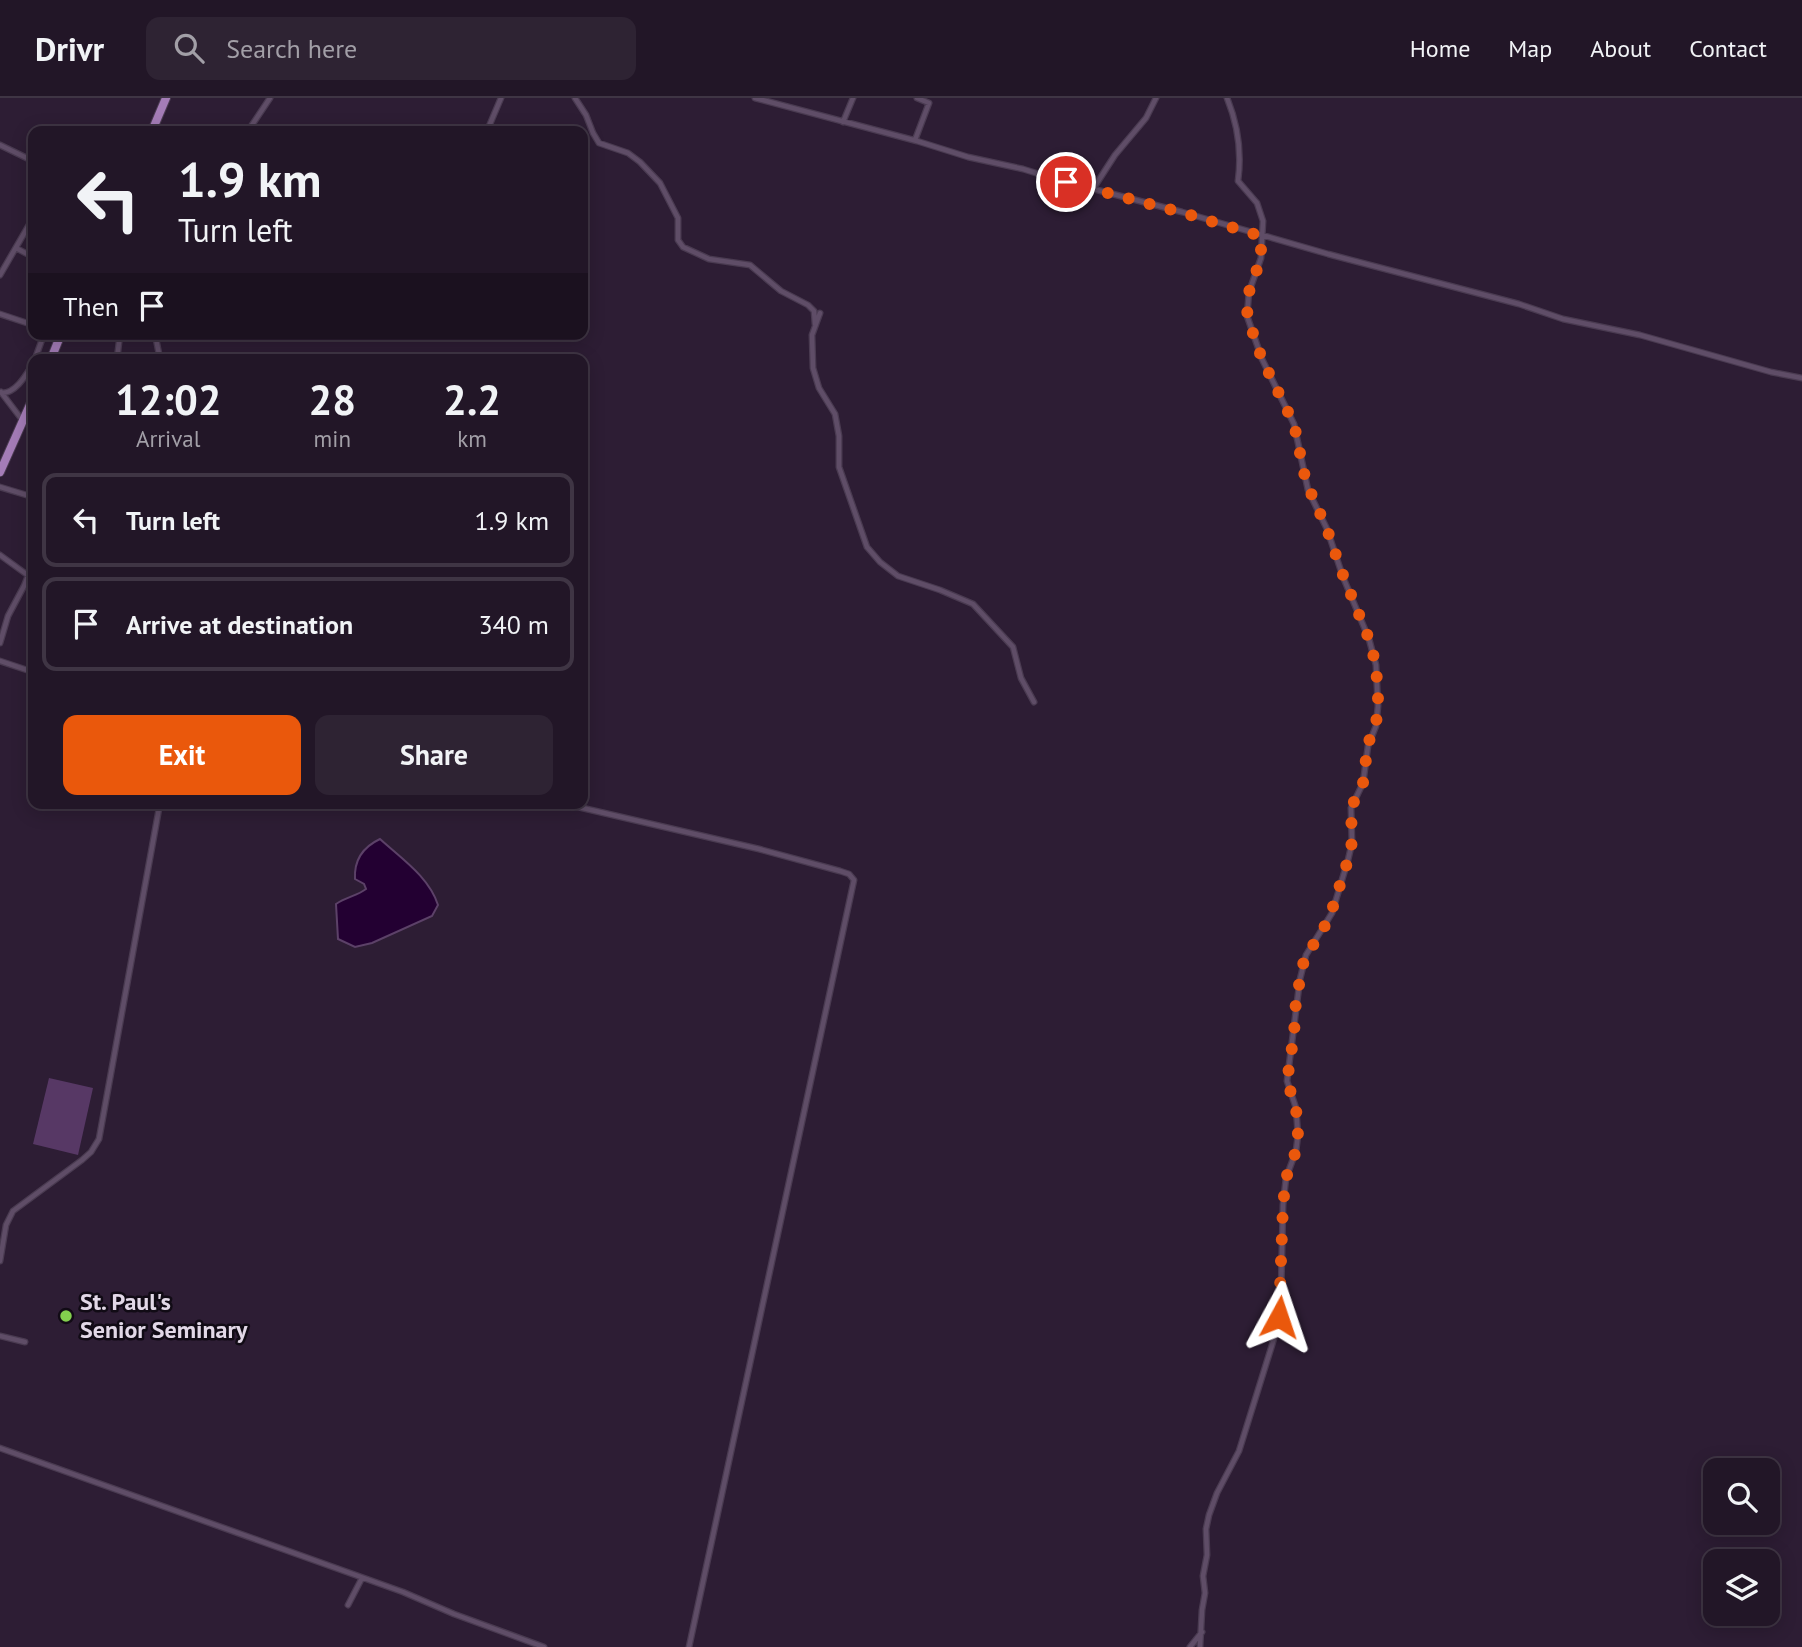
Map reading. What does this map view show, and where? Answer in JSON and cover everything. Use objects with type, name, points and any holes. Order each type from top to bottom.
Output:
[{"type":"highway","points":[[154,126],[166,98]]},
{"type":"highway","points":[[0,472],[28,410]]},
{"type":"street","points":[[251,126],[270,98]]},
{"type":"street","points":[[489,126],[501,98]]},
{"type":"street","points":[[575,98],[586,114],[599,143],[628,153],[660,183],[678,218],[678,240],[683,247],[709,259],[750,265],[781,291],[808,305],[814,311],[815,325]]},
{"type":"street","points":[[755,98],[1563,318],[1640,335],[1771,372],[1802,378]]},
{"type":"street","points":[[843,122],[853,98]]},
{"type":"street","points":[[915,140],[929,103],[917,98]]},
{"type":"street","points":[[1093,189],[1115,155],[1146,118],[1156,98]]},
{"type":"street","points":[[1200,1647],[1205,1593],[1203,1576],[1207,1555],[1206,1529],[1209,1516],[1252,1416],[1278,1329],[1282,1294],[1283,1205],[1286,1178],[1296,1151],[1298,1135],[1296,1108],[1287,1081],[1296,1000],[1304,960],[1329,919],[1348,860],[1352,842],[1351,808],[1363,783],[1368,743],[1376,726],[1378,706],[1376,665],[1369,639],[1306,482],[1294,424],[1262,359],[1247,316],[1249,292],[1261,258],[1263,221],[1260,208],[1238,181],[1241,160],[1238,136],[1227,98]]},
{"type":"street","points":[[0,145],[28,159]]},
{"type":"street","points":[[0,275],[28,227]]},
{"type":"street","points":[[16,248],[28,254]]},
{"type":"street","points":[[820,313],[812,335],[813,369],[819,388],[835,414],[840,470],[867,547],[898,576],[973,604],[1013,647],[1021,678],[1034,702]]},
{"type":"street","points":[[0,314],[28,324]]},
{"type":"street","points":[[1,392],[12,392],[28,371]]},
{"type":"street","points":[[1,392],[23,421]]},
{"type":"street","points":[[0,402],[10,404]]},
{"type":"street","points":[[0,487],[28,495]]},
{"type":"street","points":[[0,555],[28,575],[8,616],[0,643]]},
{"type":"street","points":[[0,661],[28,670]]},
{"type":"street","points":[[0,1261],[6,1225],[13,1211],[82,1160],[99,1139],[159,809]]},
{"type":"street","points":[[587,809],[759,849],[840,871],[849,874],[854,880],[688,1647]]},
{"type":"street","points":[[0,1336],[25,1342]]},
{"type":"street","points":[[0,1448],[362,1578],[544,1647]]},
{"type":"street","points":[[348,1605],[362,1578]]},
{"type":"street","points":[[1190,1647],[1202,1632]]},
{"type":"shaded area","points":[[380,839],[421,877],[438,905],[432,916],[372,943],[355,947],[338,939],[336,904],[366,889],[364,884],[355,879],[356,866],[364,850]]},
{"type":"shaded area","points":[[49,1078],[93,1088],[78,1155],[33,1144]]},
{"type":"place","name":"St. Paul's Senior Seminary","points":[[66,1316]]},
{"type":"route","points":[[1066,182],[1261,236],[1261,258],[1249,292],[1247,316],[1262,359],[1294,424],[1306,482],[1360,614],[1376,665],[1376,726],[1368,743],[1363,783],[1351,808],[1352,842],[1348,860],[1329,919],[1304,960],[1296,1000],[1287,1081],[1296,1108],[1298,1135],[1296,1151],[1286,1178],[1283,1205],[1282,1294],[1279,1317]]}]
